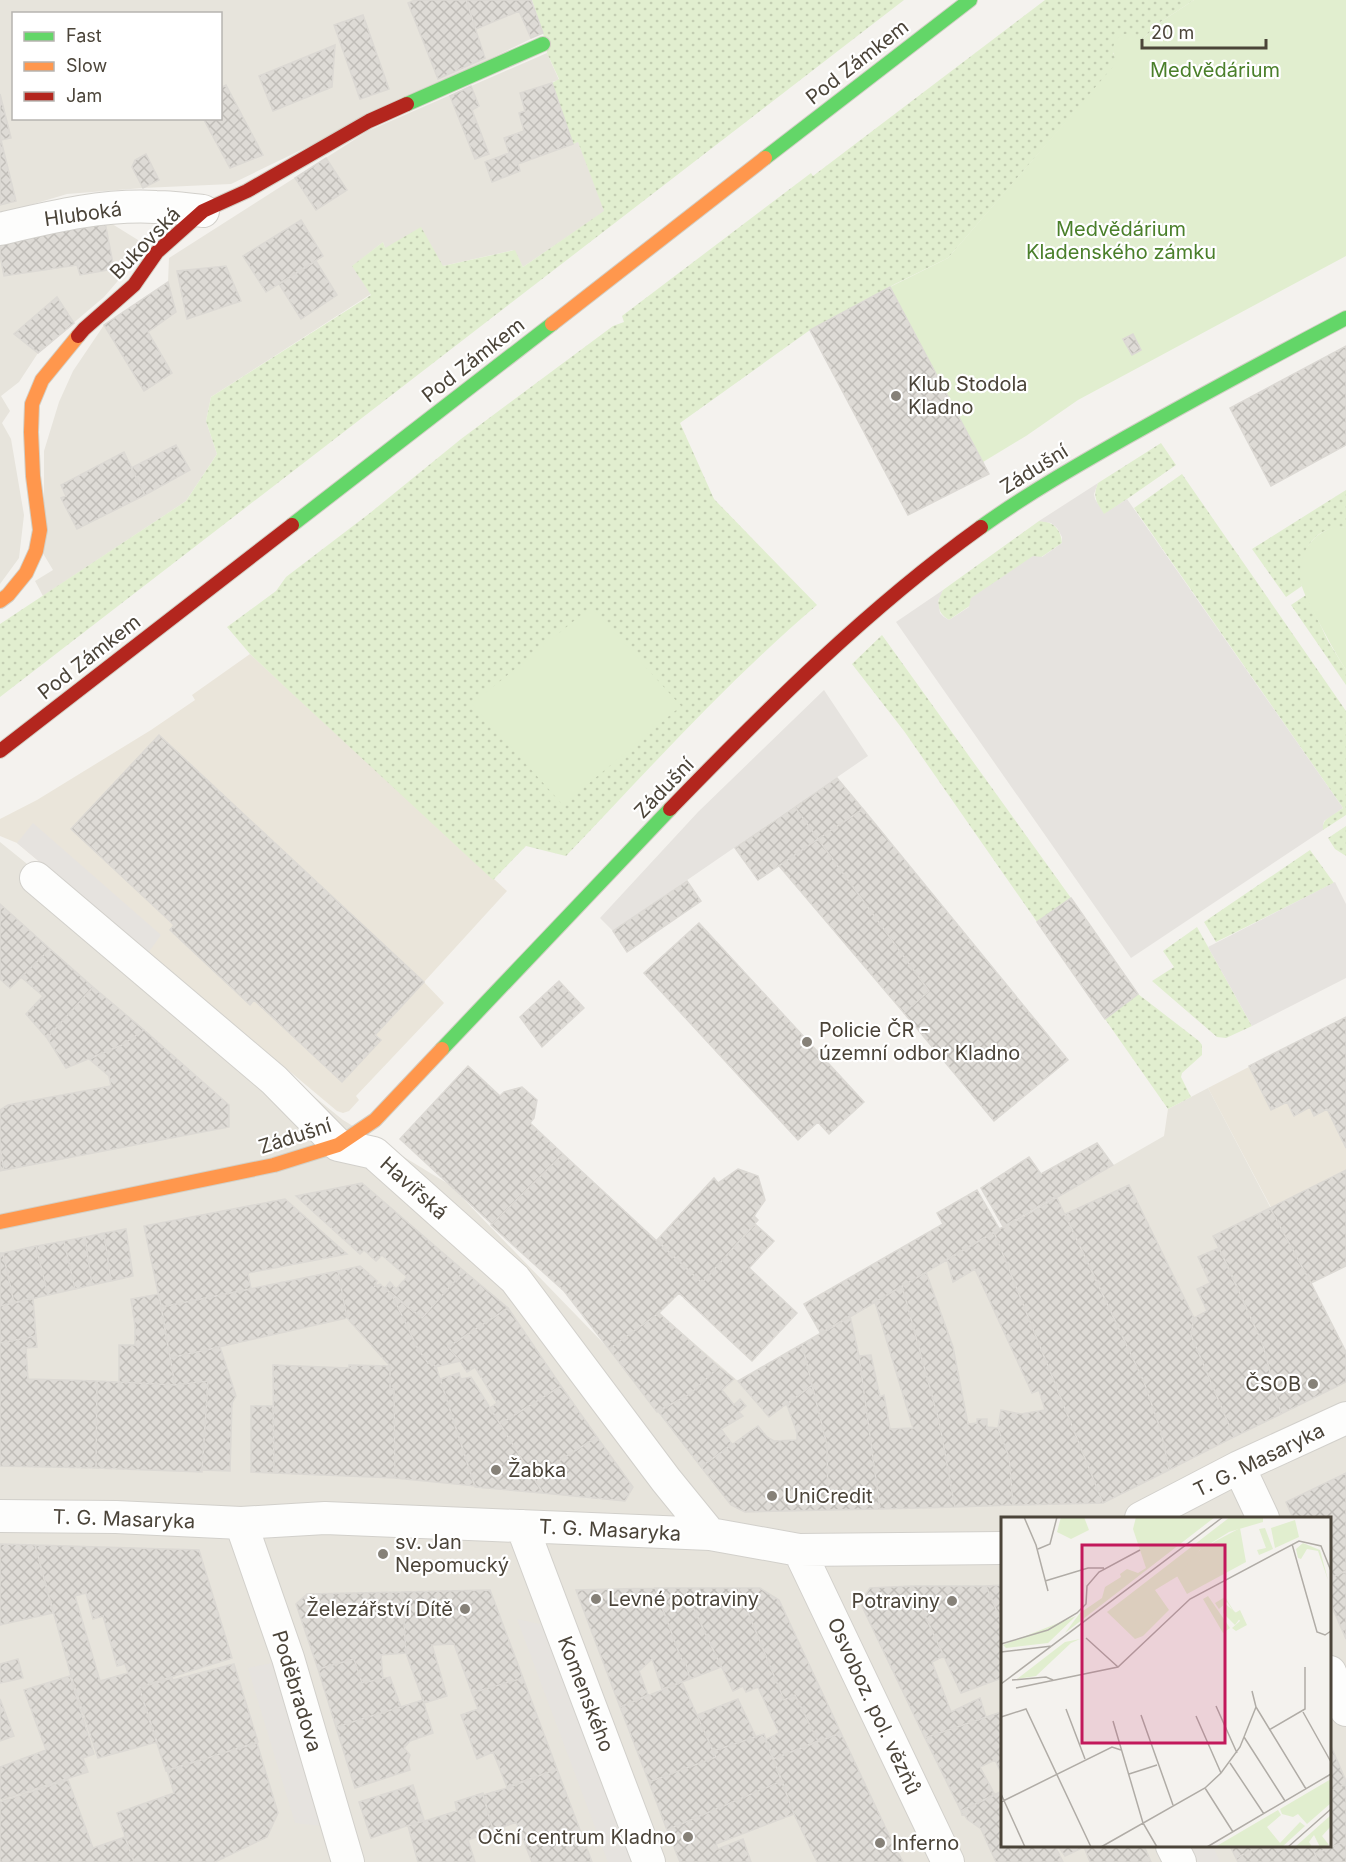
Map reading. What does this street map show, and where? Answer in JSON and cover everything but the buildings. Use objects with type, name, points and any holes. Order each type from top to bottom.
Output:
[{"type":"street","name":"Pod Zámkem","points":[[0,751],[970,0]]},
{"type":"street","name":"Bukovská","points":[[0,601],[26,573],[36,551],[40,530],[33,476],[31,432],[32,404],[42,380],[60,355],[84,329],[134,285],[158,252],[203,211],[247,191],[369,121],[543,44]]},
{"type":"street","name":"Hluboká","points":[[0,229],[52,216],[105,209],[155,207],[203,211]]},
{"type":"street","name":"Zádušní","points":[[0,1222],[274,1165],[338,1145],[375,1120],[738,739],[808,672],[902,589],[1010,506],[1053,479],[1172,411],[1346,318]]},
{"type":"street","points":[[36,878],[274,1080],[338,1145]]},
{"type":"street","name":"Havířská","points":[[338,1145],[374,1153],[515,1279],[666,1480],[710,1534]]},
{"type":"street","name":"T. G. Masaryka","points":[[1143,1517],[1239,1467],[1346,1418]]},
{"type":"street","points":[[1239,1467],[1262,1516]]},
{"type":"street","name":"T. G. Masaryka","points":[[0,1516],[116,1517],[241,1522],[325,1518],[522,1526],[710,1534],[799,1550],[1001,1548]]},
{"type":"street","name":"Poděbradova","points":[[241,1522],[288,1658],[348,1862]]},
{"type":"street","name":"Komenského","points":[[522,1526],[649,1862]]},
{"type":"street","name":"Osvoboz. pol. vězňů","points":[[799,1550],[948,1862]]},
{"type":"street","points":[[1331,1676],[1346,1710]]},
{"type":"street","points":[[1173,1847],[1180,1862]]},
{"type":"shaded area","points":[[0,0],[531,0],[543,33],[231,184],[67,194],[0,214]]},
{"type":"shaded area","points":[[547,53],[559,80],[552,82],[573,143],[578,141],[605,211],[523,267],[514,250],[443,266],[385,248],[383,242],[353,266],[371,294],[211,397],[206,421],[217,454],[186,501],[43,596],[35,581],[53,570],[44,555],[44,451],[59,402],[73,371],[104,325],[168,282],[169,258],[368,131]]},
{"type":"shaded area","points":[[109,222],[138,240],[135,261],[104,297],[38,353],[19,382],[1,396],[10,411],[2,423],[11,439],[24,515],[19,558],[0,584],[0,242]]},
{"type":"shaded area","points":[[1098,483],[1094,494],[1104,514],[1127,499],[1343,808],[1324,821],[1323,830],[1131,958],[896,622],[943,590],[938,601],[940,613],[949,620],[969,607],[971,598],[1033,556],[1042,557],[1062,543],[1062,537],[1051,523],[1039,521]]},
{"type":"shaded area","points":[[250,654],[507,891],[424,982],[444,1003],[356,1096],[359,1100],[349,1111],[343,1113],[337,1111],[17,843],[0,836],[0,819],[37,800],[151,730],[195,700],[192,695]]},
{"type":"shaded area","points":[[824,690],[868,756],[613,931],[600,918],[698,812]]},
{"type":"shaded area","points":[[33,823],[161,935],[148,953],[17,843]]},
{"type":"shaded area","points":[[0,842],[343,1120],[450,1185],[609,1349],[659,1313],[738,1381],[1164,1136],[1168,1109],[1208,1088],[1346,1352],[1346,1862],[0,1862]]},
{"type":"shaded area","points":[[1335,882],[1346,904],[1346,978],[1252,1026],[1208,947]]},
{"type":"shaded area","points":[[1346,1017],[1346,1266],[1311,1283],[1208,1088]]},
{"type":"shaded area","points":[[517,1619],[549,1626],[640,1862],[608,1862]]},
{"type":"shaded area","points":[[277,1662],[323,1826],[295,1823],[248,1668]]},
{"type":"shaded area","points":[[1184,1847],[1213,1847],[1220,1862],[1192,1862]]},
{"type":"green space","points":[[532,0],[904,0],[0,697],[0,624],[186,501],[217,454],[206,421],[211,397],[371,295],[352,266],[383,242],[385,248],[421,227],[443,266],[515,250],[523,267],[604,211],[578,142],[573,144],[552,83],[559,79],[547,53]]},
{"type":"green space","points":[[1045,0],[1194,0],[1159,23],[1142,40],[1113,53],[1118,62],[948,258],[810,330],[680,423],[714,499],[817,605],[720,695],[566,856],[526,846],[493,880],[250,654],[227,627],[276,591],[286,577],[461,439],[613,326],[624,322],[622,316],[811,173],[813,176]]},
{"type":"green space","name":"Medvědárium Kladenského zámku","points":[[1194,0],[1346,0],[1346,256],[1078,400],[983,462],[890,287],[948,258],[1117,62],[1113,48],[1118,38],[1129,34],[1142,40],[1159,23]]},
{"type":"green space","points":[[1161,443],[1176,465],[1104,515],[1096,500],[1095,492],[1098,483]]},
{"type":"green space","points":[[1182,474],[1346,711],[1346,815],[1323,830],[1326,819],[1343,808],[1134,508]]},
{"type":"green space","points":[[1346,490],[1346,528],[1324,531],[1309,544],[1302,564],[1302,586],[1286,597],[1252,549]]},
{"type":"green space","points":[[1039,521],[1048,522],[1055,527],[1062,543],[949,620],[942,614],[938,602],[943,590]]},
{"type":"green space","points":[[1337,527],[1346,528],[1346,670],[1304,592],[1300,574],[1303,555],[1307,547],[1320,534]]},
{"type":"green space","points":[[1306,595],[1328,641],[1346,670],[1346,685],[1291,605]]},
{"type":"green space","points":[[591,607],[681,706],[563,805],[472,704]]},
{"type":"green space","points":[[882,635],[1071,898],[1037,922],[904,731],[852,664]]},
{"type":"green space","points":[[1346,826],[1346,856],[1335,849],[1328,838]]},
{"type":"green space","points":[[1310,850],[1334,883],[1216,942],[1204,922]]},
{"type":"green space","points":[[1197,927],[1252,1026],[1226,1038],[1217,1037],[1152,981],[1174,967],[1163,951]]},
{"type":"green space","points":[[1138,994],[1202,1045],[1202,1055],[1182,1073],[1181,1077],[1191,1097],[1168,1109],[1105,1019]]},
{"type":"traffic: fast","points":[[765,158],[970,0]]},
{"type":"traffic: fast","points":[[407,104],[543,44]]},
{"type":"traffic: fast","points":[[981,527],[1034,492],[1107,449],[1207,392],[1346,318]]},
{"type":"traffic: fast","points":[[292,525],[552,324]]},
{"type":"traffic: fast","points":[[442,1049],[670,809]]},
{"type":"traffic: slow","points":[[552,324],[765,158]]},
{"type":"traffic: slow","points":[[0,601],[26,573],[36,551],[40,530],[33,476],[32,404],[42,380],[78,336]]},
{"type":"traffic: slow","points":[[0,1222],[274,1165],[338,1145],[375,1120],[442,1049]]},
{"type":"traffic: jam","points":[[78,336],[134,285],[157,252],[203,211],[247,191],[369,121],[407,104]]},
{"type":"traffic: jam","points":[[0,751],[292,525]]},
{"type":"traffic: jam","points":[[670,809],[819,661],[898,592],[981,527]]},
{"type":"place","name":"Klub Stodola Kladno","points":[[896,396]]},
{"type":"place","name":"Policie ČR - územní odbor Kladno","points":[[807,1042]]},
{"type":"place","name":"ČSOB","points":[[1313,1384]]},
{"type":"place","name":"Žabka","points":[[496,1470]]},
{"type":"place","name":"UniCredit","points":[[772,1496]]},
{"type":"place","name":"sv. Jan Nepomucký","points":[[383,1554]]},
{"type":"place","name":"Levné potraviny","points":[[596,1599]]},
{"type":"place","name":"Potraviny","points":[[952,1601]]},
{"type":"place","name":"Železářství Dítě","points":[[465,1609]]},
{"type":"place","name":"Oční centrum Kladno","points":[[688,1837]]},
{"type":"place","name":"Inferno","points":[[880,1843]]},
{"type":"park label","name":"Medvědárium","points":[[1215,70]]}]
